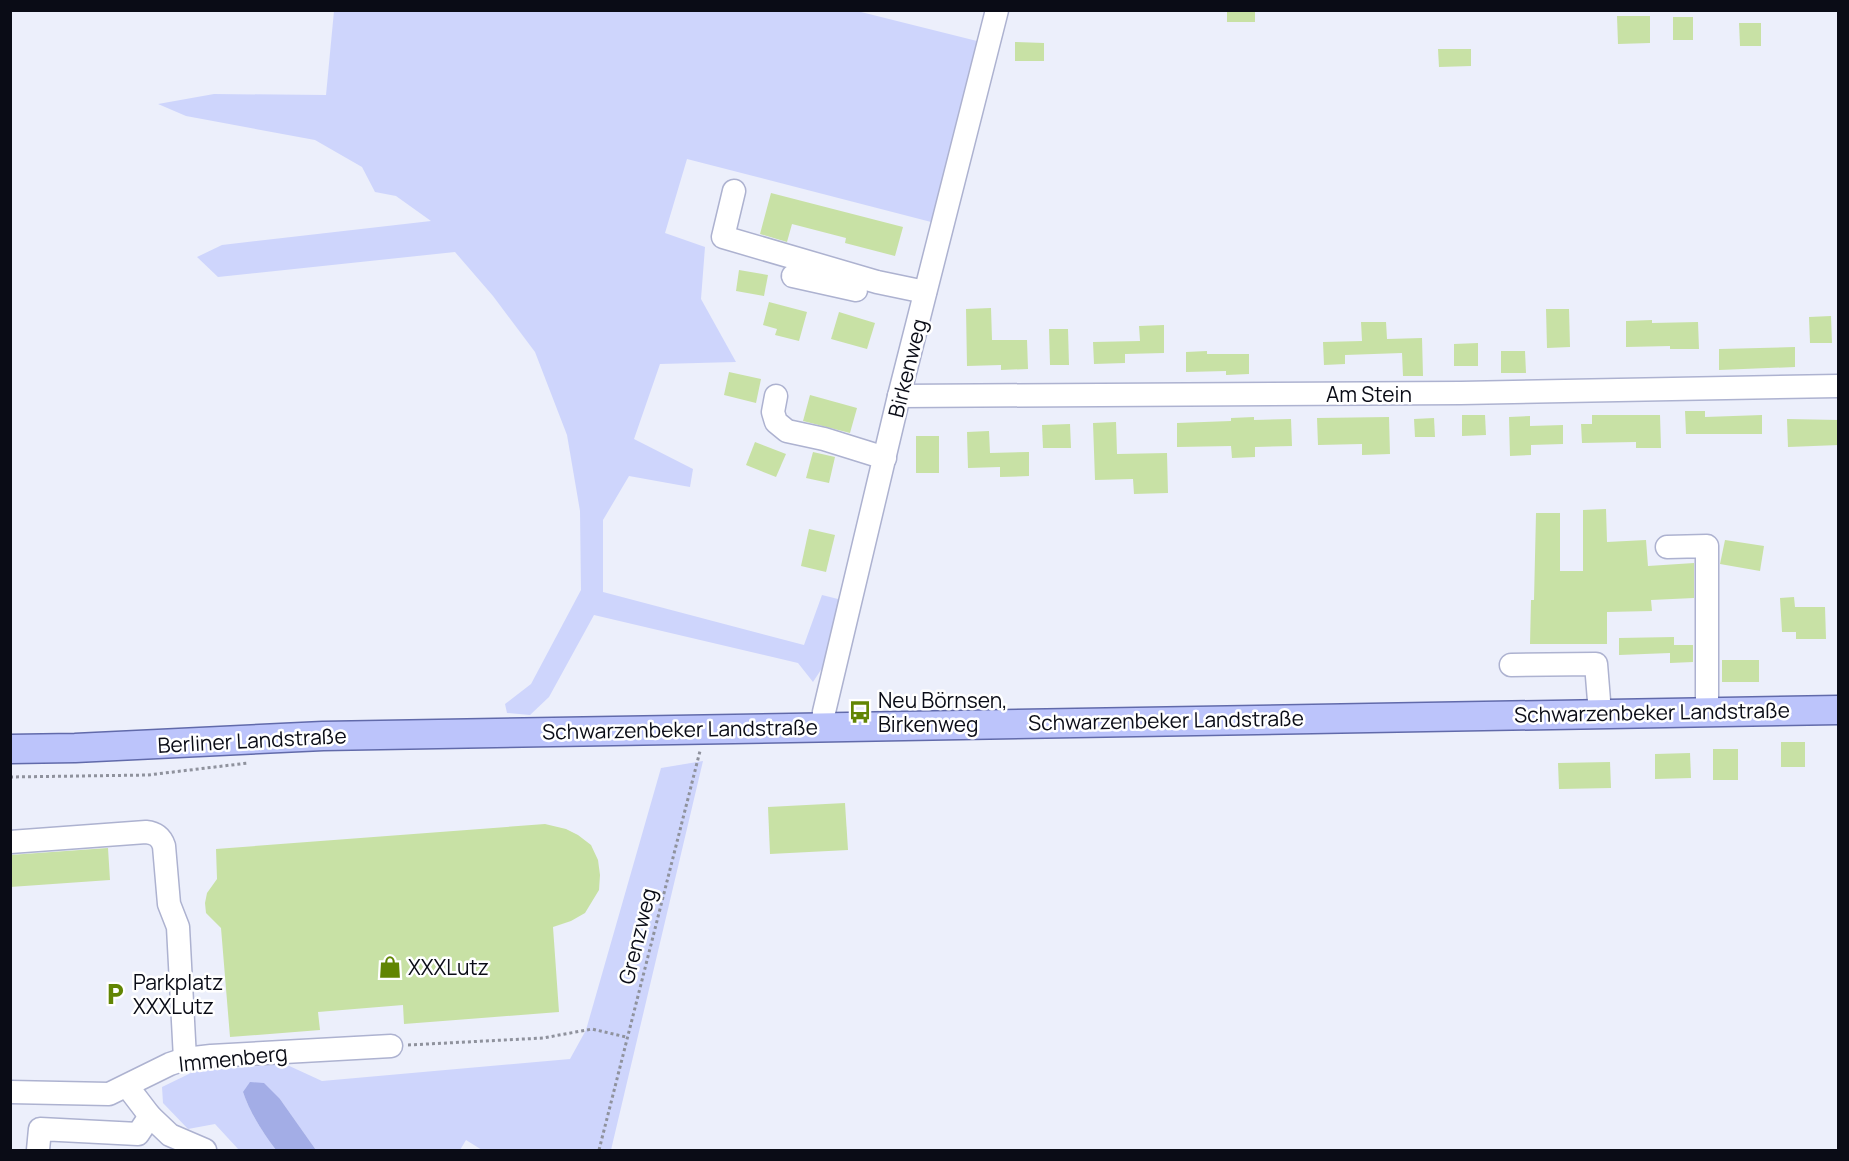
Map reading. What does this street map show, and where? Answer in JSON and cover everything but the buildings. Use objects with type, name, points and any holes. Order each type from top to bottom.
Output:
[{"type":"main road","name":"Schwarzenbeker Landstraße","points":[[493,732],[1839,710]]},
{"type":"main road","name":"Berliner Landstraße","points":[[13,749],[323,736],[493,732]]},
{"type":"street","name":"Birkenweg","points":[[823,726],[824,712],[899,396],[997,10]]},
{"type":"street","points":[[734,191],[723,237],[877,282],[924,299]]},
{"type":"street","points":[[793,276],[924,299]]},
{"type":"street","name":"Am Stein","points":[[899,396],[1461,393],[1839,386]]},
{"type":"street","points":[[776,396],[773,412],[776,422],[787,431],[824,439],[885,458]]},
{"type":"street","points":[[1666,547],[1707,546],[1707,711]]},
{"type":"street","points":[[1511,665],[1596,664],[1600,713]]},
{"type":"street","points":[[10,842],[146,832],[162,840],[169,904],[178,927],[185,1059]]},
{"type":"street","name":"Immenberg","points":[[10,1092],[109,1095],[150,1073],[185,1059],[391,1046]]},
{"type":"street","points":[[127,1086],[167,1143],[205,1150]]},
{"type":"street","points":[[39,1150],[40,1129],[138,1134],[150,1116]]},
{"type":"path","name":"Grenzweg","points":[[599,1150],[706,729]]},
{"type":"path","points":[[391,1046],[543,1038],[592,1029],[626,1037]]},
{"type":"shaded area","points":[[334,11],[857,11],[981,42],[935,223],[687,159],[665,233],[705,247],[701,299],[736,362],[660,364],[634,439],[693,469],[690,487],[629,476],[603,520],[603,592],[804,645],[822,595],[842,600],[832,653],[813,682],[798,663],[594,615],[549,697],[530,715],[507,713],[505,704],[531,684],[581,590],[580,511],[567,435],[535,352],[493,296],[455,252],[218,277],[197,257],[222,245],[431,221],[396,196],[375,192],[362,167],[315,140],[186,116],[158,104],[214,94],[326,95]]},
{"type":"shaded area","points":[[703,761],[611,1150],[482,1150],[466,1140],[460,1150],[316,1150],[280,1099],[243,1092],[249,1108],[276,1150],[239,1150],[215,1124],[188,1129],[163,1103],[162,1087],[195,1071],[285,1064],[322,1081],[570,1059],[586,1030],[661,768]]},
{"type":"shaded area","points":[[250,1082],[264,1083],[280,1099],[316,1150],[276,1150],[257,1122],[246,1100],[243,1092]]},
{"type":"place","name":"Neu Börnsen, Birkenweg","points":[[860,712]]},
{"type":"place","name":"XXXLutz","points":[[390,967]]},
{"type":"place","name":"Parkplatz XXXLutz","points":[[115,994]]}]
